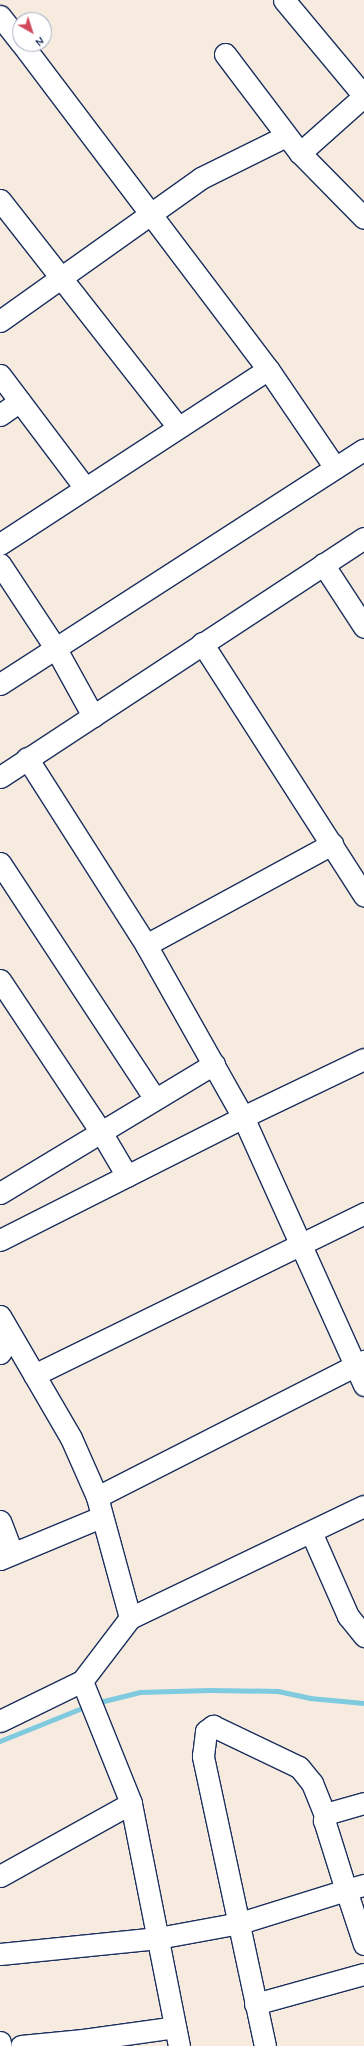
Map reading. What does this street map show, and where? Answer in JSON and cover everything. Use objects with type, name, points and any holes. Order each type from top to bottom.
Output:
[{"type":"street","points":[[284,0],[364,96],[300,153]]},
{"type":"street","points":[[0,16],[12,31]]},
{"type":"street","points":[[28,52],[268,368],[334,466]]},
{"type":"street","points":[[225,54],[300,153],[364,218]]},
{"type":"street","points":[[0,321],[59,276],[149,212],[201,178],[286,136]]},
{"type":"street","points":[[0,200],[178,427]]},
{"type":"street","points":[[0,544],[268,368]]},
{"type":"street","points":[[0,375],[85,488]]},
{"type":"street","points":[[0,415],[20,401]]},
{"type":"street","points":[[0,684],[56,649],[334,466],[364,449]]},
{"type":"street","points":[[0,776],[364,538]]},
{"type":"street","points":[[0,564],[56,649],[93,716]]},
{"type":"street","points":[[323,564],[364,627]]},
{"type":"street","points":[[202,643],[364,895]]},
{"type":"street","points":[[27,758],[146,945],[243,1117],[301,1245],[359,1364],[364,1386]]},
{"type":"street","points":[[146,945],[332,844]]},
{"type":"street","points":[[0,863],[155,1099]]},
{"type":"street","points":[[0,980],[101,1132],[127,1176]]},
{"type":"street","points":[[0,1240],[243,1117],[364,1059]]},
{"type":"street","points":[[0,1193],[214,1064]]},
{"type":"street","points":[[34,1375],[364,1213]]},
{"type":"street","points":[[3,1325],[71,1438],[99,1507],[130,1618]]},
{"type":"street","points":[[0,1354],[3,1325]]},
{"type":"street","points":[[0,1521],[6,1556],[99,1507],[359,1364]]},
{"type":"street","points":[[0,1721],[87,1697],[130,1618],[364,1506]]},
{"type":"street","points":[[311,1532],[348,1616],[364,1636]]},
{"type":"street","points":[[21,2046],[177,2036],[131,1803],[87,1697]]},
{"type":"street","points":[[265,2046],[255,2004],[240,1923],[203,1756],[206,1730],[213,1726],[299,1767],[312,1783],[355,1888],[364,1944]]},
{"type":"street","points":[[0,1876],[131,1803]]},
{"type":"street","points":[[325,1816],[364,1803]]},
{"type":"street","points":[[0,1954],[158,1938],[240,1923],[355,1888]]},
{"type":"street","points":[[255,2004],[364,1974]]},
{"type":"waterway","points":[[96,1703],[140,1692],[210,1690],[278,1691],[310,1698],[364,1703]]},
{"type":"waterway","points":[[0,1741],[87,1706]]}]
